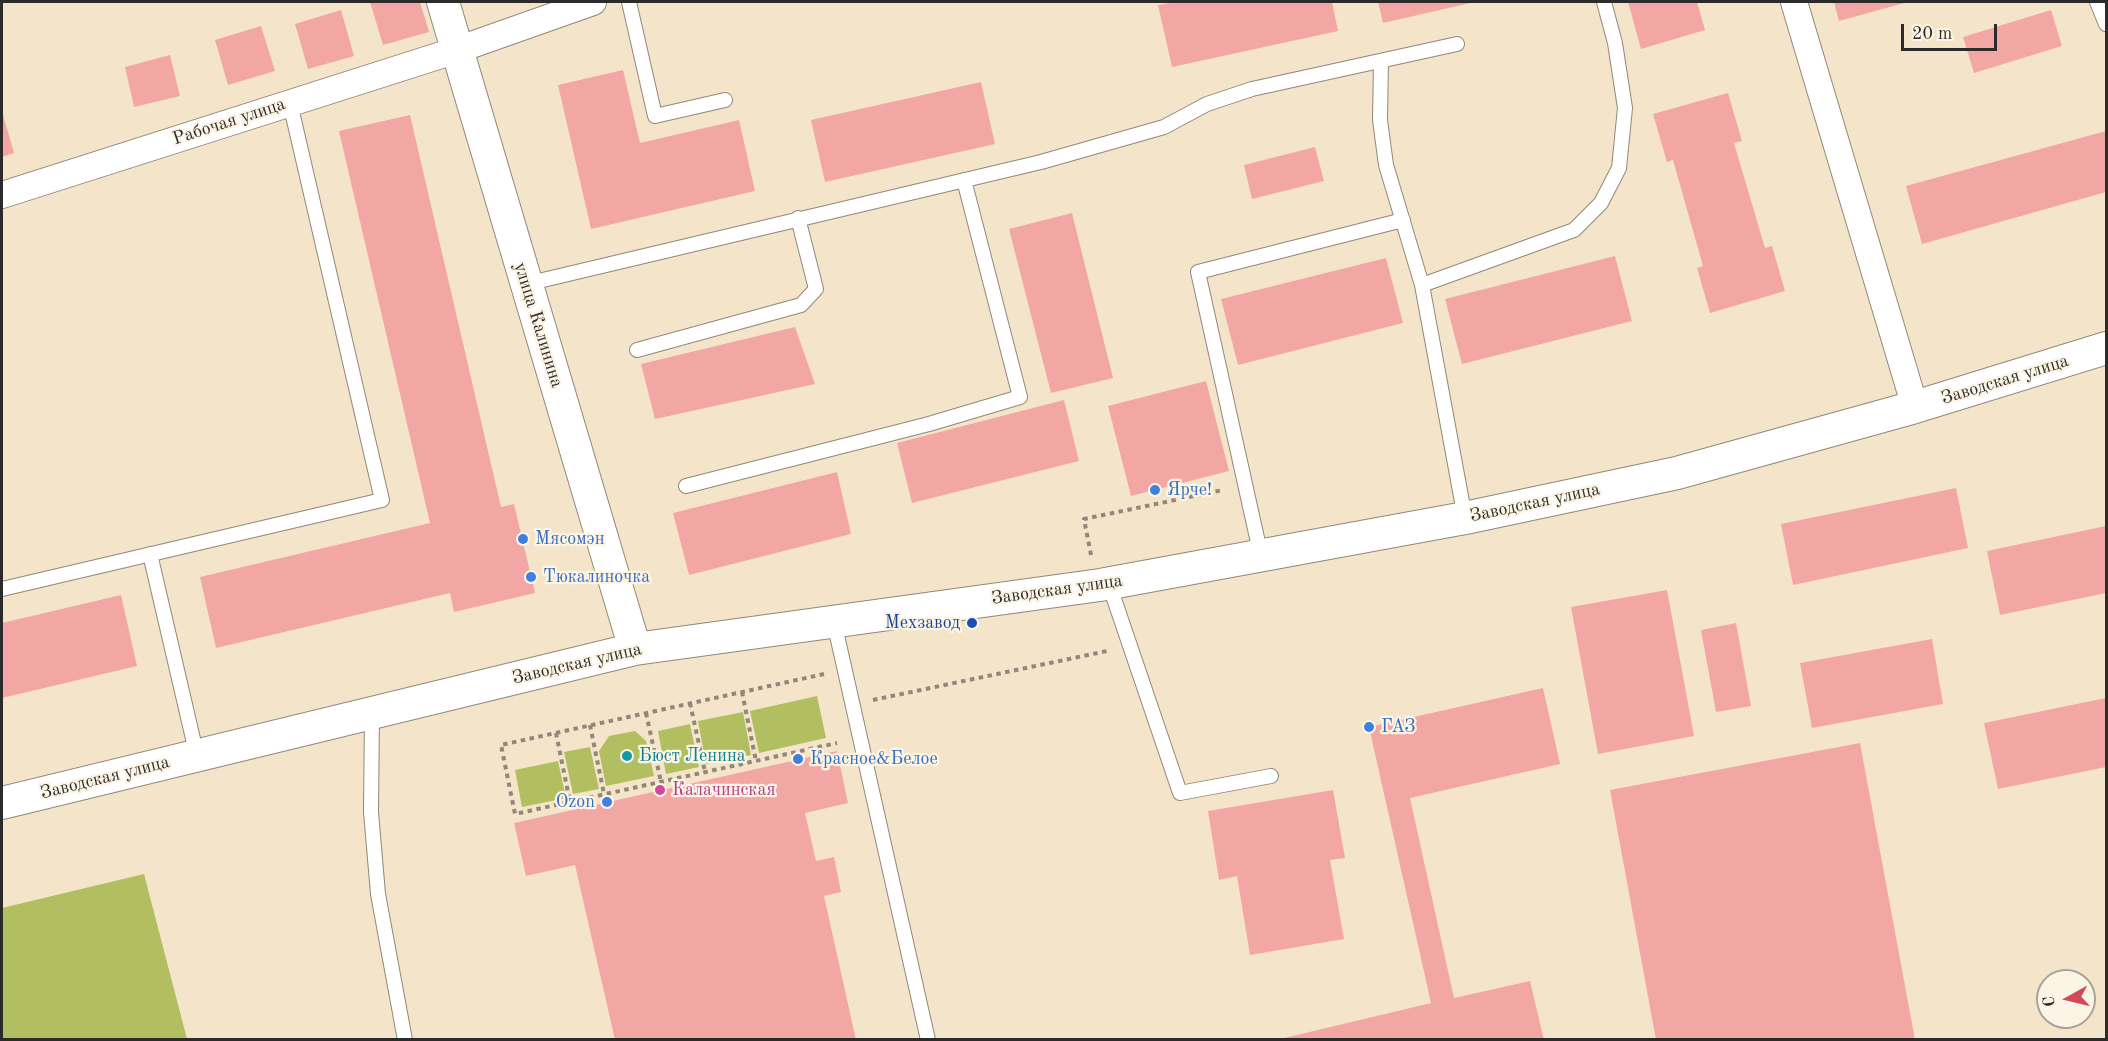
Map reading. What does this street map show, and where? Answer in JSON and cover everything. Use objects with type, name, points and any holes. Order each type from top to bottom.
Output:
[{"type":"street","name":"улица Калинина","points":[[443,2],[635,649]]},
{"type":"street","name":"Рабочая улица","points":[[2,195],[457,50],[593,2]]},
{"type":"street","points":[[1794,2],[1915,407]]},
{"type":"street","name":"Заводская улица","points":[[2,803],[635,649],[1102,585],[1465,518],[1677,473],[1915,407],[2106,348]]},
{"type":"lane","points":[[629,2],[655,116],[725,100]]},
{"type":"lane","points":[[1422,285],[1574,230],[1600,203],[1619,168],[1626,108],[1615,43],[1604,2]]},
{"type":"lane","points":[[2097,2],[2106,24]]},
{"type":"lane","points":[[526,284],[1041,162],[1164,127],[1207,104],[1252,89],[1457,44]]},
{"type":"lane","points":[[1381,61],[1380,120],[1386,165],[1422,285],[1465,518]]},
{"type":"lane","points":[[2,589],[382,500],[290,103]]},
{"type":"lane","points":[[686,486],[929,424],[1020,397],[964,180]]},
{"type":"lane","points":[[637,350],[801,305],[816,289],[798,218]]},
{"type":"lane","points":[[1261,556],[1198,272],[1403,220]]},
{"type":"lane","points":[[150,554],[197,756]]},
{"type":"lane","points":[[1102,585],[1180,793],[1271,776]]},
{"type":"lane","points":[[834,622],[928,1040]]},
{"type":"lane","points":[[372,713],[371,812],[378,894],[405,1040]]},
{"type":"path","points":[[1102,585],[1084,519],[1244,486]]},
{"type":"path","points":[[842,742],[515,814],[501,745],[827,673],[834,709],[1107,651],[1105,640]]},
{"type":"path","points":[[742,692],[756,761]]},
{"type":"path","points":[[690,703],[705,772]]},
{"type":"path","points":[[646,713],[661,782]]},
{"type":"path","points":[[590,725],[604,794]]},
{"type":"path","points":[[556,733],[570,802]]},
{"type":"green space","points":[[817,696],[826,738],[759,753],[750,711]]},
{"type":"green space","points":[[743,712],[751,755],[706,764],[698,721]]},
{"type":"green space","points":[[690,724],[699,767],[666,774],[658,731]]},
{"type":"green space","points":[[635,731],[646,741],[654,776],[606,786],[599,751],[609,736]]},
{"type":"green space","points":[[590,747],[599,789],[573,794],[564,752]]},
{"type":"green space","points":[[558,761],[566,798],[522,807],[515,770]]},
{"type":"green space","points":[[144,874],[187,1039],[2,1039],[2,908]]},
{"type":"building","points":[[370,2],[420,2],[429,32],[383,45]]},
{"type":"building","points":[[1176,2],[1332,2],[1338,31],[1172,67],[1158,5]]},
{"type":"building","points":[[1378,2],[1475,2],[1383,23]]},
{"type":"building","points":[[1628,2],[1697,2],[1705,30],[1641,49]]},
{"type":"building","points":[[1834,2],[1908,2],[1839,21]]},
{"type":"building","points":[[341,10],[354,56],[308,69],[295,24]]},
{"type":"building","points":[[2051,10],[2062,46],[1974,73],[1963,37]]},
{"type":"building","points":[[261,26],[275,71],[228,85],[215,40]]},
{"type":"building","points":[[170,55],[180,96],[134,107],[125,67]]},
{"type":"building","points":[[623,70],[640,143],[739,120],[755,191],[591,229],[558,85]]},
{"type":"building","points":[[981,82],[995,144],[825,182],[811,120]]},
{"type":"building","points":[[1728,93],[1742,141],[1734,143],[1765,248],[1772,246],[1785,291],[1710,313],[1697,268],[1703,266],[1673,160],[1667,162],[1653,114]]},
{"type":"building","points":[[2,111],[14,153],[2,157]]},
{"type":"building","points":[[410,115],[501,507],[514,504],[535,593],[454,612],[450,593],[216,648],[200,577],[430,523],[339,131]]},
{"type":"building","points":[[2106,131],[2106,192],[1922,244],[1906,186]]},
{"type":"building","points":[[1315,147],[1324,181],[1252,199],[1244,165]]},
{"type":"building","points":[[1072,213],[1113,378],[1051,393],[1009,229]]},
{"type":"building","points":[[1615,256],[1632,321],[1462,364],[1445,299]]},
{"type":"building","points":[[1386,258],[1403,323],[1238,365],[1221,299]]},
{"type":"building","points":[[795,327],[815,384],[655,419],[641,364]]},
{"type":"building","points":[[1206,381],[1229,471],[1131,496],[1108,406]]},
{"type":"building","points":[[1064,400],[1079,461],[912,503],[897,443]]},
{"type":"building","points":[[837,472],[851,534],[689,575],[673,513]]},
{"type":"building","points":[[1956,488],[1968,548],[1793,585],[1781,524]]},
{"type":"building","points":[[2106,526],[2106,593],[2000,615],[1987,551]]},
{"type":"building","points":[[1667,590],[1694,736],[1598,754],[1571,607]]},
{"type":"building","points":[[121,595],[137,666],[2,698],[2,623]]},
{"type":"building","points":[[1736,623],[1751,706],[1716,712],[1701,630]]},
{"type":"building","points":[[1932,639],[1943,704],[1812,728],[1800,663]]},
{"type":"building","points":[[1543,688],[1560,764],[1410,798],[1454,998],[1530,981],[1544,1040],[1276,1040],[1431,1003],[1369,727]]},
{"type":"building","points":[[2106,698],[2106,767],[1998,789],[1984,723]]},
{"type":"building","points":[[1860,743],[1915,1040],[1656,1040],[1610,790]]},
{"type":"building","points":[[837,751],[848,803],[805,813],[816,861],[834,857],[841,892],[824,896],[856,1040],[615,1040],[575,865],[526,876],[514,823]]},
{"type":"building","points":[[1333,790],[1345,858],[1330,860],[1344,939],[1250,955],[1237,876],[1219,880],[1208,811]]},
{"type":"place","name":"Ярче!","points":[[1155,490]]},
{"type":"place","name":"Мясомэн","points":[[523,539]]},
{"type":"place","name":"Тюкалиночка","points":[[531,577]]},
{"type":"place","name":"Мехзавод","points":[[972,623]]},
{"type":"place","name":"ГАЗ","points":[[1369,727]]},
{"type":"place","name":"Бюст Ленина","points":[[627,756]]},
{"type":"place","name":"Красное&Белое","points":[[798,759]]},
{"type":"place","name":"Калачинская","points":[[660,790]]},
{"type":"place","name":"Ozon","points":[[607,802]]}]
